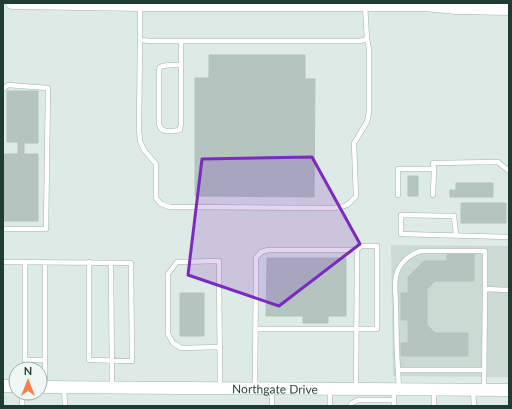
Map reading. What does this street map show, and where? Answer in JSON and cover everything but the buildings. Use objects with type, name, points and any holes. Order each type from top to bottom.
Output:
[{"type":"main road","points":[[12,3],[140,5],[393,4],[456,8],[509,9]]},
{"type":"main road","name":"Northgate Drive","points":[[48,387],[356,389],[396,393],[434,389],[509,390]]},
{"type":"lane","points":[[140,5],[140,140],[144,150],[156,164],[156,198],[161,204],[170,207],[333,208],[342,207],[350,203],[356,196],[354,143],[367,122],[369,112],[369,49],[365,5]]},
{"type":"lane","points":[[140,40],[360,41],[367,39]]},
{"type":"lane","points":[[181,41],[181,65],[181,127],[180,130],[164,130],[159,127],[160,67],[181,65]]},
{"type":"lane","points":[[3,89],[8,85],[48,88],[46,229],[3,229]]},
{"type":"lane","points":[[433,194],[433,163],[498,162],[509,170]]},
{"type":"lane","points":[[398,195],[398,169],[434,170]]},
{"type":"lane","points":[[456,235],[454,216],[401,215],[401,234],[509,236]]},
{"type":"lane","points":[[255,388],[256,258],[261,252],[268,250],[356,250],[361,246],[377,246],[377,329],[256,329]]},
{"type":"lane","points":[[356,250],[356,389]]},
{"type":"lane","points":[[394,406],[398,370],[395,280],[399,269],[407,258],[421,251],[485,251],[484,370],[474,406]]},
{"type":"lane","points":[[220,347],[181,348],[173,344],[168,334],[168,274],[177,262],[219,261],[220,347],[220,388]]},
{"type":"lane","points":[[3,262],[89,262],[131,263],[132,361],[89,360],[89,262]]},
{"type":"lane","points":[[25,262],[24,360],[45,360],[45,262]]},
{"type":"lane","points":[[111,263],[112,387]]},
{"type":"lane","points":[[485,289],[509,290]]},
{"type":"lane","points":[[398,370],[484,370]]},
{"type":"lane","points":[[64,387],[65,406]]},
{"type":"lane","points":[[272,388],[272,406]]},
{"type":"lane","points":[[330,389],[330,406]]},
{"type":"lane","points":[[434,389],[434,406]]},
{"type":"lane","points":[[350,406],[358,400],[396,393]]},
{"type":"highlighted area","points":[[312,157],[360,244],[279,306],[188,275],[202,159]]},
{"type":"shaded area","points":[[391,245],[509,246],[509,377],[393,376]]}]
